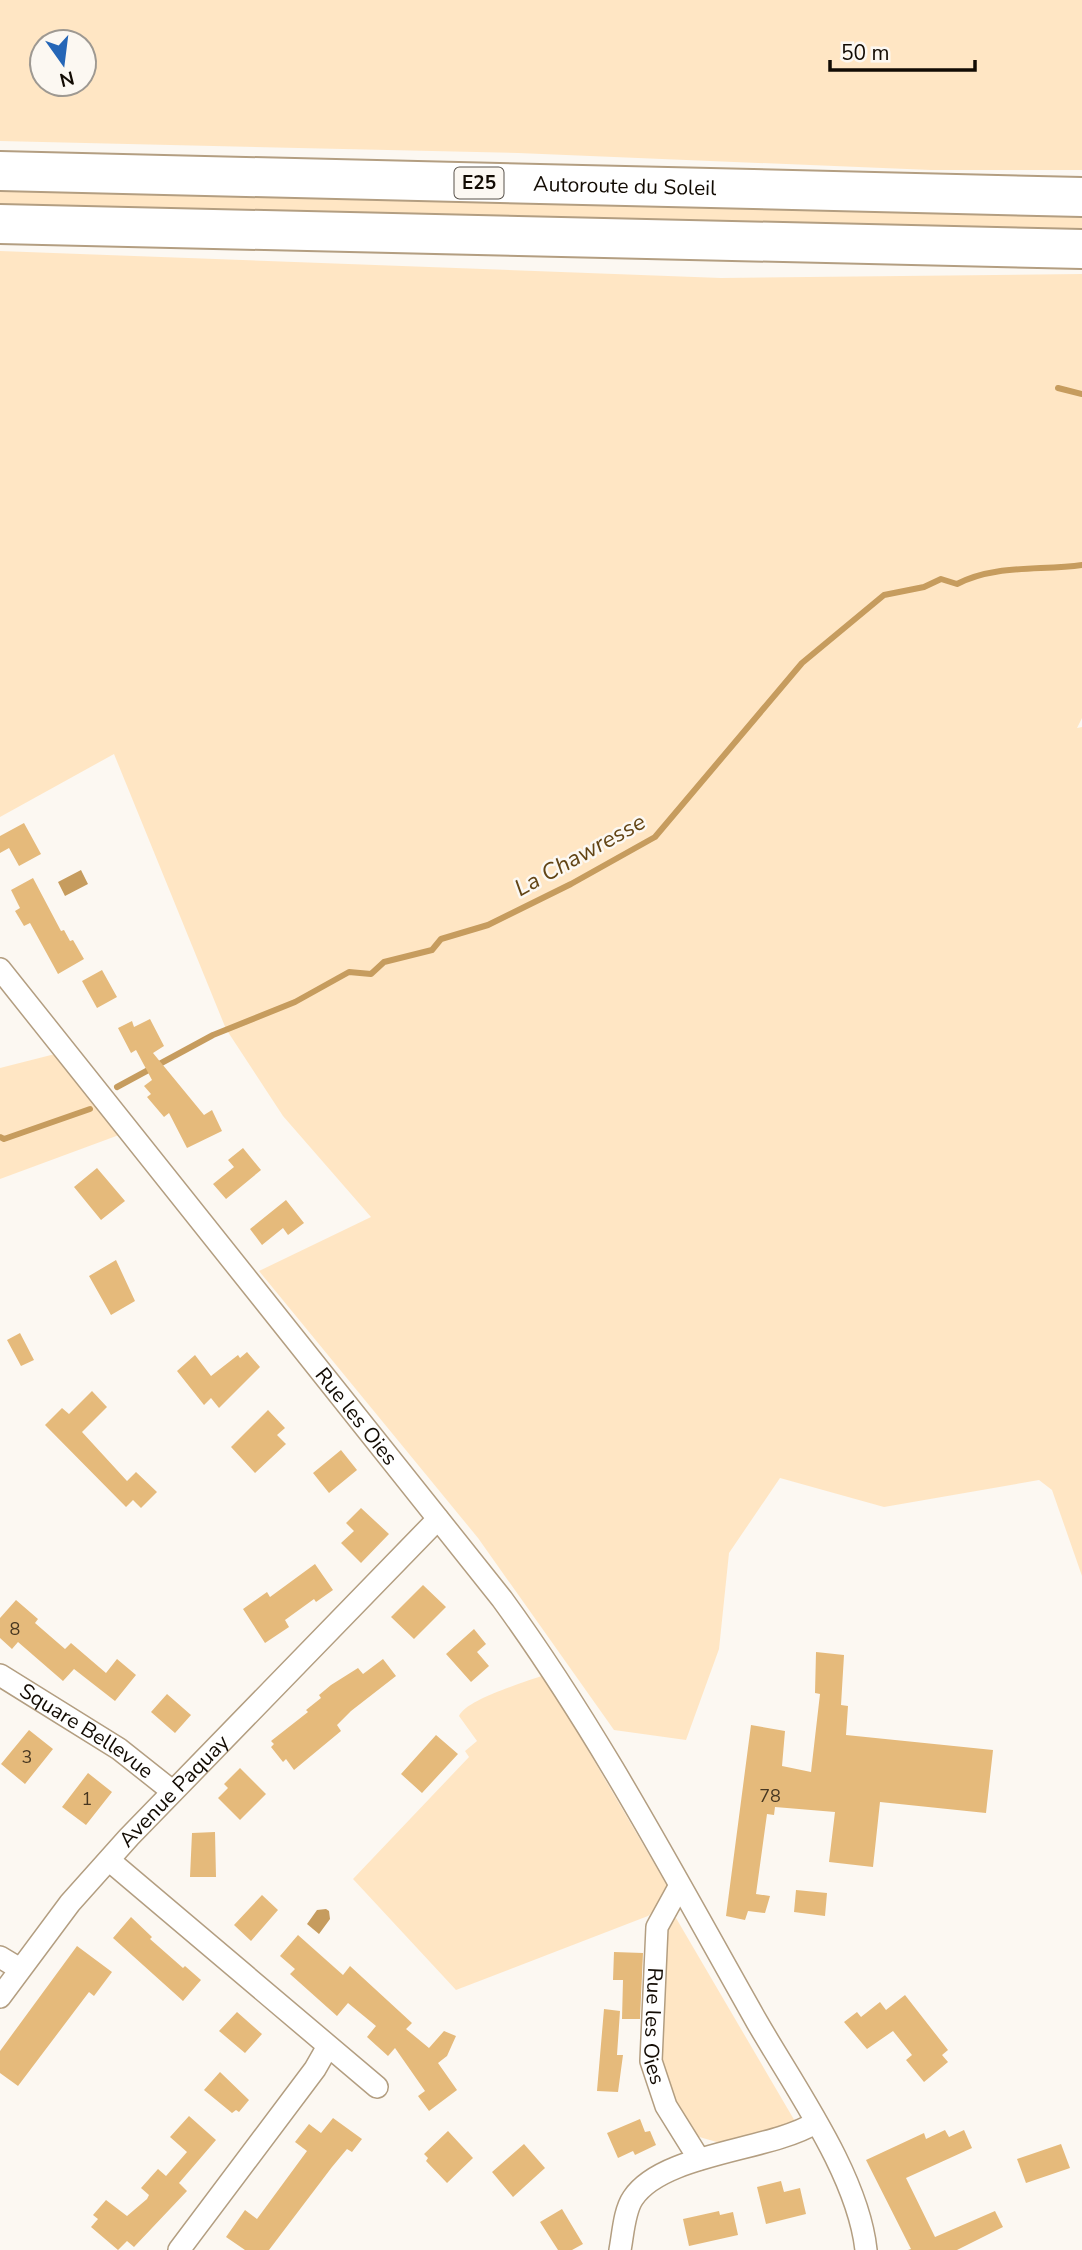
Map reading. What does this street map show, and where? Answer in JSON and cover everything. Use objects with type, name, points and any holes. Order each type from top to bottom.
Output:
[{"type":"highway","name":"Autoroute du Soleil","points":[[0,171],[1067,197]]},
{"type":"highway","points":[[0,224],[1067,250]]},
{"type":"street","name":"Rue les Oies","points":[[0,969],[438,1519],[547,1661],[630,1798],[838,2160],[864,2228],[866,2250]]},
{"type":"street","name":"Avenue Paquay","points":[[377,2087],[327,2048],[110,1861],[172,1791],[438,1519]]},
{"type":"street","name":"Square Bellevue","points":[[0,1675],[119,1749],[172,1791]]},
{"type":"street","points":[[0,1997],[70,1903],[110,1861]]},
{"type":"street","name":"Rue les Oies","points":[[679,1887],[657,1927],[651,2061],[666,2106],[699,2159]]},
{"type":"street","points":[[0,1957],[20,1969]]},
{"type":"street","points":[[179,2250],[315,2069],[327,2048]]},
{"type":"street","points":[[620,2250],[633,2197],[662,2174],[699,2159],[796,2135],[815,2123]]},
{"type":"shaded area","points":[[0,0],[1082,0],[1082,170],[931,170],[518,153],[0,141]]},
{"type":"shaded area","points":[[0,185],[1082,211],[1082,237],[0,213]]},
{"type":"shaded area","points":[[0,251],[721,278],[1082,274],[1082,718],[1077,728],[1082,727],[1082,1576],[1052,1490],[1039,1480],[884,1507],[780,1478],[729,1553],[719,1649],[686,1740],[614,1730],[478,1538],[259,1271],[371,1217],[283,1116],[226,1029],[114,754],[0,817]]},
{"type":"shaded area","points":[[81,870],[88,884],[65,896],[58,882]]},
{"type":"shaded area","points":[[55,1054],[119,1135],[0,1179],[0,1068]]},
{"type":"shaded area","points":[[544,1675],[672,1894],[648,1916],[456,1990],[353,1879],[469,1757],[465,1751],[477,1741],[459,1716],[464,1710],[484,1697]]},
{"type":"shaded area","points":[[326,1909],[330,1919],[319,1934],[307,1924],[317,1910]]},
{"type":"shaded area","points":[[676,1918],[796,2123],[720,2143],[696,2136],[678,2116],[661,2069],[665,1924]]},
{"type":"building","points":[[24,823],[41,854],[19,866],[9,848],[0,853],[0,836]]},
{"type":"building","points":[[33,878],[61,931],[64,930],[70,941],[73,940],[84,959],[58,974],[30,923],[24,926],[15,911],[20,908],[11,890]]},
{"type":"building","points":[[102,970],[117,997],[97,1008],[82,981]]},
{"type":"building","points":[[150,1019],[164,1046],[153,1053],[204,1115],[212,1110],[222,1131],[187,1148],[169,1113],[164,1117],[147,1097],[151,1094],[144,1086],[152,1080],[136,1050],[131,1053],[118,1028],[132,1021],[134,1027]]},
{"type":"building","points":[[243,1148],[261,1170],[226,1199],[213,1184],[234,1167],[228,1160]]},
{"type":"building","points":[[97,1168],[125,1201],[101,1220],[74,1187]]},
{"type":"building","points":[[286,1200],[304,1223],[288,1235],[283,1228],[262,1245],[250,1229]]},
{"type":"building","points":[[116,1260],[135,1301],[111,1315],[89,1276]]},
{"type":"building","points":[[20,1333],[34,1360],[21,1366],[7,1340]]},
{"type":"building","points":[[247,1352],[260,1367],[219,1408],[211,1398],[204,1405],[177,1371],[195,1355],[211,1376],[238,1355],[240,1358]]},
{"type":"building","points":[[92,1391],[107,1407],[82,1432],[127,1481],[136,1472],[157,1492],[141,1508],[133,1500],[126,1507],[45,1425],[62,1408],[69,1414]]},
{"type":"building","points":[[268,1410],[285,1428],[277,1435],[286,1444],[255,1473],[231,1447]]},
{"type":"building","points":[[341,1450],[357,1470],[329,1493],[313,1473]]},
{"type":"building","points":[[361,1508],[389,1534],[361,1563],[341,1543],[354,1531],[346,1523]]},
{"type":"building","points":[[315,1564],[333,1590],[316,1602],[314,1599],[285,1620],[289,1627],[265,1643],[243,1609],[267,1592],[270,1597]]},
{"type":"building","points":[[423,1585],[446,1607],[414,1639],[391,1617]]},
{"type":"building","points":[[16,1600],[38,1619],[35,1623],[65,1649],[71,1643],[106,1673],[117,1659],[136,1675],[115,1701],[74,1669],[63,1681],[18,1642],[12,1649],[0,1638],[0,1618]]},
{"type":"building","points":[[474,1629],[486,1644],[477,1652],[489,1666],[471,1682],[446,1654]]},
{"type":"building","points":[[816,1652],[844,1655],[841,1705],[848,1706],[846,1735],[993,1750],[986,1813],[880,1802],[873,1867],[829,1862],[835,1812],[775,1807],[774,1815],[767,1814],[756,1894],[770,1896],[765,1913],[748,1911],[745,1920],[726,1916],[751,1725],[785,1731],[782,1766],[811,1772],[820,1694],[815,1693]]},
{"type":"building","points":[[383,1659],[396,1676],[351,1711],[337,1725],[341,1731],[294,1770],[286,1759],[283,1762],[271,1747],[274,1744],[271,1741],[308,1712],[306,1710],[321,1698],[319,1695],[331,1685],[358,1668],[363,1674]]},
{"type":"building","points":[[167,1694],[191,1715],[175,1733],[151,1712]]},
{"type":"building","points":[[29,1730],[53,1749],[25,1784],[1,1764]]},
{"type":"building","points":[[436,1735],[458,1754],[422,1793],[401,1774]]},
{"type":"building","points":[[240,1768],[266,1794],[240,1820],[218,1798],[228,1788],[224,1784]]},
{"type":"building","points":[[88,1773],[112,1792],[86,1825],[62,1807]]},
{"type":"building","points":[[215,1832],[216,1877],[190,1877],[192,1833]]},
{"type":"building","points":[[796,1890],[827,1893],[825,1916],[794,1912]]},
{"type":"building","points":[[262,1895],[278,1910],[251,1941],[234,1925]]},
{"type":"building","points":[[131,1917],[152,1937],[150,1939],[201,1980],[183,2001],[113,1938]]},
{"type":"building","points":[[298,1935],[343,1975],[350,1966],[412,2023],[406,2029],[429,2048],[444,2031],[456,2036],[447,2056],[438,2063],[457,2090],[429,2111],[418,2096],[425,2091],[395,2048],[388,2056],[367,2037],[376,2026],[348,2003],[337,2016],[290,1974],[295,1969],[280,1956]]},
{"type":"building","points":[[77,1946],[112,1972],[94,1996],[89,1992],[18,2086],[0,2073],[0,2051]]},
{"type":"building","points":[[614,1952],[643,1953],[640,2019],[622,2019],[623,1980],[613,1980]]},
{"type":"building","points":[[905,1995],[948,2050],[942,2055],[948,2062],[924,2082],[906,2060],[912,2055],[893,2031],[867,2049],[844,2022],[857,2012],[861,2017],[880,2002],[886,2010]]},
{"type":"building","points":[[604,2009],[620,2011],[617,2055],[623,2055],[618,2092],[597,2091]]},
{"type":"building","points":[[237,2012],[262,2034],[245,2053],[219,2031]]},
{"type":"building","points":[[220,2072],[249,2100],[239,2112],[236,2110],[232,2113],[204,2090]]},
{"type":"building","points":[[189,2116],[216,2140],[179,2183],[187,2191],[134,2247],[127,2241],[118,2250],[91,2227],[98,2219],[93,2215],[106,2200],[127,2216],[147,2199],[149,2195],[141,2188],[158,2169],[166,2176],[187,2152],[170,2137]]},
{"type":"building","points":[[333,2118],[362,2139],[352,2152],[347,2149],[269,2250],[245,2250],[226,2237],[245,2210],[257,2219],[307,2151],[295,2142],[309,2124],[321,2133]]},
{"type":"building","points":[[640,2119],[645,2132],[650,2131],[656,2145],[635,2155],[633,2151],[618,2158],[607,2133]]},
{"type":"building","points":[[945,2130],[949,2137],[964,2130],[972,2148],[906,2178],[935,2237],[995,2211],[1003,2227],[957,2250],[908,2250],[911,2249],[866,2160],[924,2133],[926,2139]]},
{"type":"building","points":[[448,2131],[473,2158],[447,2183],[426,2161],[428,2158],[424,2154]]},
{"type":"building","points":[[524,2144],[545,2168],[513,2197],[492,2172]]},
{"type":"building","points":[[1061,2144],[1070,2168],[1026,2183],[1017,2159]]},
{"type":"building","points":[[781,2181],[784,2192],[800,2188],[806,2214],[766,2224],[757,2187]]},
{"type":"building","points":[[562,2209],[583,2244],[572,2250],[558,2250],[540,2222]]},
{"type":"building","points":[[719,2211],[720,2215],[733,2212],[738,2235],[689,2246],[683,2219]]},
{"type":"waterway","name":"La Chawresse","points":[[1058,388],[1082,394]]},
{"type":"waterway","name":"La Chawresse","points":[[117,1087],[213,1035],[295,1002],[349,972],[371,974],[384,962],[432,950],[441,939],[488,925],[571,884],[655,837],[802,663],[884,595],[924,587],[941,579],[957,584],[987,573],[1082,565]]},
{"type":"waterway","points":[[0,1137],[4,1139],[90,1109]]}]
